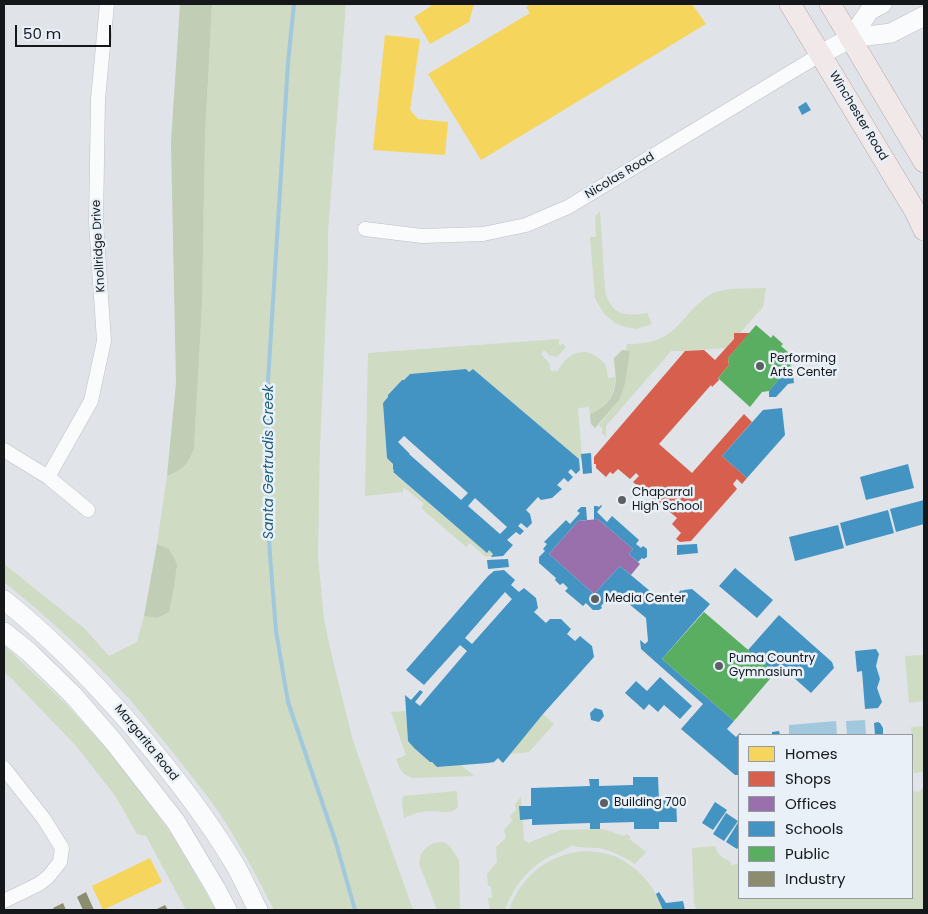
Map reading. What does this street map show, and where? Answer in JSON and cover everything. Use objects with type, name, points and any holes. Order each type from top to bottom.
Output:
[{"type":"main road","name":"Winchester Road","points":[[790,4],[915,211],[924,230]]},
{"type":"main road","points":[[830,4],[924,162]]},
{"type":"main road","name":"Nicolas Road","points":[[851,38],[870,10],[882,4]]},
{"type":"main road","name":"Nicolas Road","points":[[821,54],[851,38],[891,33],[924,16]]},
{"type":"main road","name":"Margarita Road","points":[[4,600],[61,650],[111,702],[161,759],[229,856],[258,910]]},
{"type":"main road","name":"Margarita Road","points":[[4,632],[29,652],[73,695],[113,741],[176,822],[227,910]]},
{"type":"street","name":"Knollridge Drive","points":[[48,477],[91,401],[104,341],[96,222],[98,99],[107,4]]},
{"type":"street","name":"Nicolas Road","points":[[365,228],[422,236],[483,234],[526,225],[568,207],[821,54]]},
{"type":"street","points":[[4,450],[48,477],[88,510]]},
{"type":"street","points":[[4,768],[44,819],[62,848],[60,862],[48,876],[39,884],[4,901]]},
{"type":"green space","points":[[180,4],[212,4],[205,136],[202,305],[194,449],[184,466],[167,476],[176,383],[171,142]]},
{"type":"green space","points":[[212,4],[346,4],[328,231],[318,556],[324,620],[353,741],[413,910],[274,910],[248,860],[218,811],[136,706],[70,639],[4,582],[4,564],[84,628],[109,656],[137,642],[144,616],[157,618],[169,549],[157,544],[167,476],[184,466],[194,449],[202,305],[205,136]]},
{"type":"green space","points":[[600,211],[605,291],[608,299],[615,310],[620,312],[632,315],[647,313],[652,324],[636,329],[615,323],[604,314],[595,298],[590,237],[596,237],[595,217]]},
{"type":"green space","points":[[766,288],[763,307],[740,333],[734,333],[734,339],[726,348],[671,351],[606,426],[606,437],[602,433],[602,428],[599,425],[620,399],[625,384],[630,351],[626,350],[627,344],[639,344],[657,340],[671,332],[700,302],[716,292],[722,290]]},
{"type":"green space","points":[[559,339],[559,345],[563,344],[566,347],[557,357],[549,355],[544,350],[541,354],[549,363],[551,371],[558,371],[565,361],[574,354],[585,352],[603,362],[606,366],[608,378],[615,377],[612,395],[601,408],[590,414],[589,407],[578,408],[582,458],[579,459],[473,369],[469,372],[466,369],[410,374],[388,395],[383,403],[387,458],[393,464],[393,473],[487,553],[489,550],[493,554],[491,557],[486,557],[470,543],[466,547],[421,508],[424,504],[406,489],[403,488],[403,492],[365,496],[368,353]]},
{"type":"green space","points":[[622,350],[630,351],[625,384],[620,399],[595,428],[591,424],[590,414],[603,407],[612,396],[616,383],[614,358]]},
{"type":"green space","points":[[157,544],[169,549],[177,564],[169,612],[157,618],[144,616]]},
{"type":"green space","points":[[4,645],[66,704],[117,760],[172,835],[216,910],[186,910],[146,836],[137,834],[116,797],[77,747],[4,672]]},
{"type":"green space","points":[[924,655],[924,701],[909,703],[905,656]]},
{"type":"green space","points":[[406,711],[408,741],[414,748],[437,767],[461,765],[474,776],[413,778],[406,775],[400,769],[396,759],[406,755],[391,712]]},
{"type":"green space","points":[[543,714],[554,724],[529,752],[510,754]]},
{"type":"green space","points":[[924,726],[924,772],[914,773],[913,734],[911,727]]},
{"type":"green space","points":[[924,787],[924,910],[696,910],[692,848],[715,846],[719,854],[730,861],[731,865],[738,864],[738,899],[913,899],[913,791],[919,792]]},
{"type":"green space","points":[[457,791],[458,807],[455,810],[448,812],[424,812],[404,818],[403,796]]},
{"type":"green space","points":[[521,797],[521,806],[519,807],[520,820],[523,820],[524,840],[528,843],[561,830],[603,829],[624,836],[626,834],[631,837],[629,839],[646,852],[635,864],[618,854],[604,849],[572,845],[533,867],[516,887],[505,910],[490,910],[488,898],[492,898],[491,886],[488,886],[487,874],[497,862],[496,847],[506,838],[504,830],[512,821],[510,816],[516,810],[515,804]]},
{"type":"green space","points":[[441,842],[446,843],[451,848],[459,860],[460,910],[437,910],[419,863],[421,854],[427,847]]},
{"type":"green space","points":[[586,851],[614,856],[630,865],[650,885],[663,910],[509,910],[521,886],[538,869],[560,857]]},
{"type":"water","points":[[865,720],[866,734],[847,734],[846,721]]},
{"type":"water","points":[[836,721],[837,734],[789,734],[789,725]]},
{"type":"building: Homes","points":[[431,4],[474,4],[469,22],[430,44],[414,17],[431,6]]},
{"type":"building: Homes","points":[[531,4],[692,4],[706,24],[481,160],[428,74],[530,13],[526,7]]},
{"type":"building: Homes","points":[[385,35],[420,39],[410,110],[418,119],[448,122],[445,155],[373,150]]},
{"type":"building: Homes","points":[[150,858],[162,882],[103,910],[92,886]]},
{"type":"building: Shops","points":[[734,333],[750,333],[728,358],[729,365],[718,378],[719,380],[712,387],[711,385],[659,444],[692,473],[744,414],[752,422],[722,456],[747,478],[742,484],[737,479],[733,484],[737,489],[691,541],[680,542],[676,539],[681,533],[672,524],[677,518],[664,507],[669,502],[665,498],[659,505],[633,482],[639,476],[636,473],[630,479],[618,469],[613,474],[610,472],[606,477],[596,468],[594,457],[685,351],[704,350],[715,360],[734,339]]},
{"type":"building: Offices","points":[[598,519],[633,549],[629,554],[640,564],[631,575],[620,566],[594,594],[549,554],[578,521]]},
{"type":"building: Schools","points":[[806,102],[811,110],[802,115],[798,107]]},
{"type":"building: Schools","points":[[790,366],[792,367],[794,383],[788,384],[776,397],[769,397],[769,391]]},
{"type":"building: Schools","points":[[466,369],[469,372],[473,369],[579,459],[580,470],[576,474],[571,469],[568,472],[573,477],[568,482],[564,478],[557,485],[562,489],[552,498],[541,500],[538,497],[526,510],[530,514],[532,523],[527,528],[521,523],[518,526],[524,531],[520,535],[516,532],[507,540],[513,545],[503,556],[491,557],[493,554],[489,550],[487,553],[393,472],[393,464],[387,458],[383,403],[388,395],[410,374]],"holes":[[[404,436],[468,493],[461,500],[409,454],[398,442]],[[475,498],[507,527],[500,534],[468,506]]]},
{"type":"building: Schools","points":[[782,408],[785,435],[747,478],[722,456],[763,410]]},
{"type":"building: Schools","points":[[591,453],[592,473],[583,474],[581,454]]},
{"type":"building: Schools","points":[[908,464],[914,488],[866,500],[860,477]]},
{"type":"building: Schools","points":[[924,500],[924,524],[896,532],[890,509]]},
{"type":"building: Schools","points":[[601,505],[597,512],[607,522],[612,516],[639,540],[636,544],[641,548],[643,546],[647,549],[647,557],[642,558],[638,562],[629,554],[633,549],[598,519],[594,520],[594,506],[599,507]]},
{"type":"building: Schools","points":[[581,507],[586,507],[587,520],[578,521],[549,554],[594,594],[620,566],[662,601],[680,599],[676,595],[681,590],[692,589],[710,604],[662,659],[734,721],[727,729],[736,737],[738,735],[738,775],[735,775],[681,729],[703,704],[641,649],[640,640],[645,644],[648,641],[646,618],[617,594],[611,600],[608,598],[599,610],[593,610],[586,603],[583,606],[565,591],[568,588],[563,583],[560,585],[555,580],[556,578],[539,563],[539,557],[545,551],[543,549],[547,544],[544,542],[566,520],[570,524],[580,513],[577,511]]},
{"type":"building: Schools","points":[[888,510],[894,533],[846,546],[840,523]]},
{"type":"building: Schools","points":[[838,525],[844,548],[795,561],[789,537]]},
{"type":"building: Schools","points":[[697,544],[698,553],[677,555],[677,545]]},
{"type":"building: Schools","points":[[508,559],[509,567],[488,569],[487,560]]},
{"type":"building: Schools","points":[[735,568],[773,600],[757,618],[719,586]]},
{"type":"building: Schools","points":[[504,570],[515,580],[511,585],[519,592],[524,588],[536,598],[538,608],[534,612],[546,623],[550,619],[561,619],[571,629],[567,634],[575,641],[580,636],[592,646],[594,657],[543,714],[503,763],[498,758],[494,762],[488,763],[437,767],[408,741],[405,695],[411,700],[420,690],[423,692],[415,702],[420,706],[467,651],[460,645],[424,685],[406,670],[494,571]],"holes":[[[505,592],[512,599],[472,644],[465,638]]]},
{"type":"building: Schools","points":[[779,615],[832,662],[834,668],[811,693],[793,677],[797,673],[790,666],[787,669],[782,665],[775,673],[748,650]]},
{"type":"building: Schools","points":[[876,649],[879,654],[876,666],[880,679],[877,688],[882,702],[878,708],[865,709],[862,671],[857,672],[855,651]]},
{"type":"building: Schools","points":[[660,677],[692,706],[680,719],[664,705],[658,712],[649,704],[644,710],[625,693],[636,681],[647,691]]},
{"type":"building: Schools","points":[[595,708],[602,710],[604,716],[599,722],[591,720],[590,713]]},
{"type":"building: Schools","points":[[874,723],[880,723],[883,728],[883,734],[875,734]]},
{"type":"building: Schools","points":[[779,731],[780,734],[772,734],[772,732]]},
{"type":"building: Schools","name":"Building 700","points":[[633,777],[658,777],[659,800],[676,799],[677,822],[659,822],[659,829],[634,829],[634,822],[600,823],[600,829],[590,829],[590,823],[532,825],[532,819],[520,820],[519,806],[531,806],[531,788],[590,786],[589,779],[599,779],[599,786],[633,785]]},
{"type":"building: Schools","points":[[715,802],[727,810],[713,830],[702,823]]},
{"type":"building: Schools","points":[[726,813],[738,821],[724,841],[713,834]]},
{"type":"building: Schools","points":[[738,823],[738,848],[737,849],[726,842]]},
{"type":"building: Schools","points":[[659,892],[666,903],[683,901],[685,910],[663,910],[656,894]]},
{"type":"building: Public","name":"Performing Arts Center","points":[[756,325],[771,338],[773,335],[783,344],[781,346],[796,359],[769,391],[762,392],[750,407],[718,378],[729,365],[728,358]]},
{"type":"building: Public","name":"Puma Country Gymnasium","points":[[704,612],[775,673],[734,721],[662,659]]},
{"type":"building: Industry","points":[[86,892],[94,910],[83,910],[77,897]]},
{"type":"building: Industry","points":[[63,903],[66,910],[54,910],[53,908]]},
{"type":"building: Industry","points":[[165,905],[168,910],[155,910]]},
{"type":"waterway","name":"Santa Gertrudis Creek","points":[[294,4],[288,63],[268,381],[267,503],[270,555],[276,631],[288,702],[336,843],[355,910]]},
{"type":"place","name":"Performing Arts Center","points":[[760,366]]},
{"type":"place","name":"Chaparral High School","points":[[622,500]]},
{"type":"place","name":"Media Center","points":[[595,599]]},
{"type":"place","name":"Puma Country Gymnasium","points":[[719,666]]},
{"type":"place","name":"Building 700","points":[[604,803]]}]
